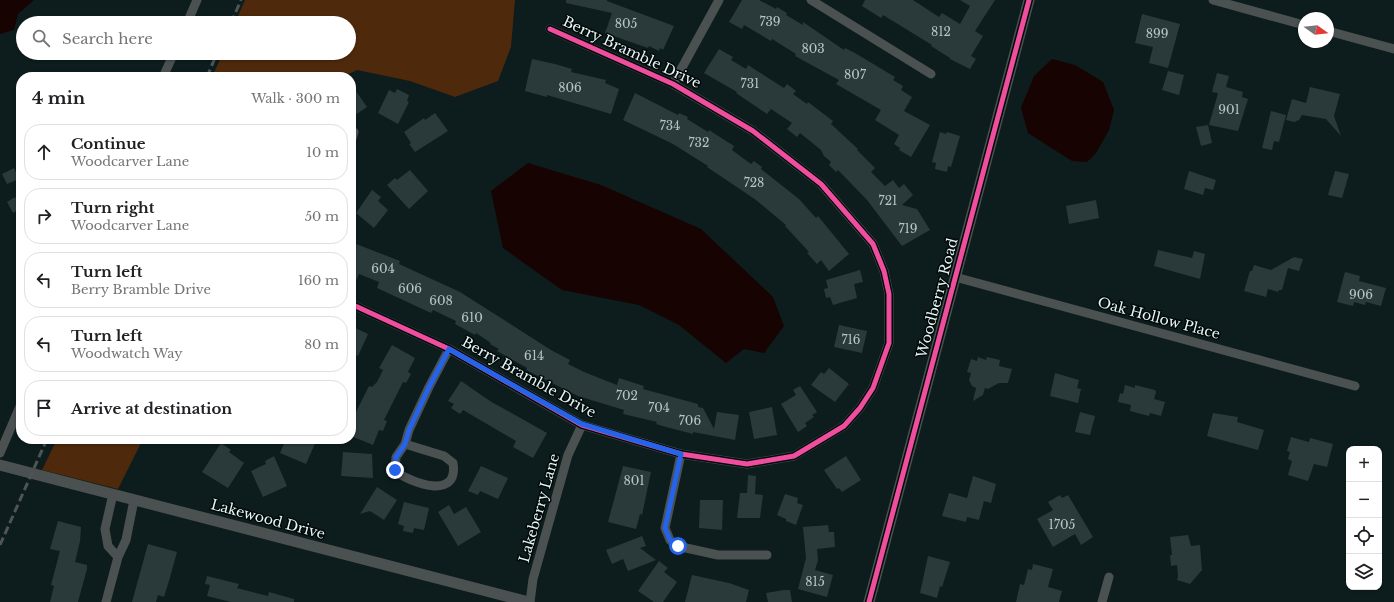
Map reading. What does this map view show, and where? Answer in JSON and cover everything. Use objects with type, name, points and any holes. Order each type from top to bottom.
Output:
[{"type":"street","points":[[190,16],[197,0]]},
{"type":"street","points":[[673,84],[719,0]]},
{"type":"street","points":[[811,0],[931,74]]},
{"type":"street","name":"Woodberry Road","points":[[869,602],[1029,0]]},
{"type":"street","points":[[1213,0],[1298,22]]},
{"type":"street","name":"Berry Bramble Drive","points":[[356,306],[449,349],[582,424],[681,454],[747,464],[794,456],[844,426],[860,408],[873,388],[889,343],[889,294],[884,271],[873,244],[821,184],[753,131],[673,84],[550,29]]},
{"type":"street","points":[[1334,33],[1394,49]]},
{"type":"street","points":[[165,72],[171,60]]},
{"type":"street","name":"Oak Hollow Place","points":[[955,277],[1355,386]]},
{"type":"street","points":[[405,444],[444,456],[453,463],[454,471],[448,482],[442,486],[428,485],[410,480],[395,470],[396,457],[405,444],[409,430],[449,349]]},
{"type":"street","points":[[0,452],[16,415]]},
{"type":"street","name":"Lakeberry Lane","points":[[529,602],[533,579],[568,455],[582,424]]},
{"type":"street","points":[[681,454],[665,528],[670,540],[678,546],[718,555],[767,555]]},
{"type":"street","name":"Lakewood Drive","points":[[0,465],[529,602]]},
{"type":"street","points":[[113,494],[105,529],[108,546],[118,557]]},
{"type":"street","points":[[106,602],[118,557],[126,540],[134,500]]},
{"type":"street","points":[[1102,602],[1109,577]]},
{"type":"shaded area","points":[[0,0],[34,0],[16,16],[14,30],[0,34]]},
{"type":"shaded area","points":[[245,0],[515,0],[511,47],[498,81],[455,97],[410,81],[357,70],[353,72],[214,72],[220,60],[356,60],[356,16],[238,16]]},
{"type":"shaded area","points":[[1052,59],[1075,65],[1103,82],[1114,110],[1109,130],[1096,153],[1087,162],[1072,161],[1028,133],[1021,108],[1034,76]]},
{"type":"shaded area","points":[[528,163],[601,185],[701,229],[773,297],[784,326],[764,353],[744,349],[726,363],[679,325],[639,305],[562,290],[503,248],[491,191]]},
{"type":"shaded area","points":[[55,444],[140,444],[118,489],[42,470]]},
{"type":"building","points":[[566,0],[607,0],[674,26],[663,50],[660,48],[659,51],[649,46],[648,48],[605,33],[612,13],[566,3]]},
{"type":"building","points":[[742,0],[759,0],[776,9],[777,7],[787,13],[786,15],[803,25],[803,22],[844,50],[845,48],[855,53],[895,77],[893,80],[903,86],[901,90],[912,97],[904,111],[930,125],[911,157],[899,150],[900,148],[894,144],[899,135],[875,120],[881,110],[836,84],[839,80],[795,56],[796,54],[772,39],[771,41],[744,25],[742,29],[729,22]]},
{"type":"building","points":[[865,0],[913,0],[939,17],[942,13],[960,24],[970,6],[960,0],[995,0],[975,31],[983,36],[971,56],[976,59],[970,69],[950,59],[931,46],[932,45],[883,15],[881,18],[862,6]]},
{"type":"building","points":[[1142,14],[1180,24],[1168,68],[1149,63],[1153,47],[1135,43]]},
{"type":"building","points":[[719,49],[733,57],[731,60],[746,69],[748,65],[784,88],[787,84],[796,91],[793,94],[807,104],[808,102],[833,121],[831,124],[858,149],[857,150],[875,168],[871,172],[885,186],[893,180],[899,188],[904,184],[913,195],[902,205],[917,209],[930,230],[902,246],[867,200],[838,170],[836,172],[829,165],[831,162],[824,156],[821,150],[800,133],[797,137],[787,129],[792,123],[771,109],[767,114],[736,93],[737,92],[704,73]]},
{"type":"building","points":[[532,59],[572,69],[571,72],[606,80],[605,83],[619,89],[611,114],[547,95],[547,97],[525,91]]},
{"type":"building","points":[[1168,71],[1184,75],[1179,95],[1162,90]]},
{"type":"building","points":[[1217,73],[1229,76],[1226,87],[1243,92],[1242,97],[1248,99],[1238,131],[1209,125],[1218,93],[1212,92]]},
{"type":"building","points":[[1310,87],[1340,94],[1334,116],[1341,136],[1326,119],[1302,115],[1299,120],[1294,122],[1286,120],[1292,99],[1306,103]]},
{"type":"building","points":[[397,89],[409,95],[407,101],[409,102],[398,124],[378,113],[389,90],[395,93]]},
{"type":"building","points":[[356,91],[367,107],[356,115]]},
{"type":"building","points":[[635,93],[678,115],[679,113],[688,117],[687,119],[708,132],[709,130],[734,146],[732,150],[751,164],[754,161],[762,167],[761,169],[799,199],[816,218],[818,216],[849,254],[829,271],[821,260],[817,264],[807,253],[809,252],[785,226],[786,225],[756,200],[707,167],[708,166],[673,144],[623,120]]},
{"type":"building","points":[[1271,111],[1286,115],[1279,142],[1274,141],[1272,150],[1262,148]]},
{"type":"building","points":[[435,113],[448,131],[415,152],[409,144],[411,143],[404,132],[424,118],[425,120]]},
{"type":"building","points":[[1208,125],[1212,143],[1201,146],[1196,127]]},
{"type":"building","points":[[940,132],[946,134],[947,132],[960,136],[951,167],[948,166],[947,172],[935,169],[936,163],[932,162]]},
{"type":"building","points":[[14,168],[16,172],[16,180],[7,184],[2,174]]},
{"type":"building","points":[[410,170],[428,191],[409,209],[387,185],[395,178],[397,180]]},
{"type":"building","points":[[1189,171],[1216,180],[1213,190],[1205,188],[1203,195],[1184,189]]},
{"type":"building","points":[[1335,171],[1349,174],[1342,198],[1328,195]]},
{"type":"building","points":[[372,190],[381,197],[378,201],[388,210],[374,228],[356,213]]},
{"type":"building","points":[[15,197],[16,211],[13,213],[7,202]]},
{"type":"building","points":[[1096,200],[1099,218],[1069,224],[1066,206]]},
{"type":"building","points":[[356,244],[400,261],[399,264],[460,292],[551,350],[570,360],[568,364],[584,372],[617,385],[619,378],[644,386],[643,389],[698,404],[698,407],[703,408],[714,429],[717,412],[739,415],[735,440],[693,432],[693,434],[666,427],[656,424],[657,422],[623,414],[624,410],[578,396],[526,370],[527,368],[497,351],[499,349],[476,333],[475,335],[455,324],[456,321],[433,310],[431,313],[377,288],[379,282],[359,274],[356,281]]},
{"type":"building","points":[[1158,250],[1192,258],[1194,251],[1205,254],[1200,279],[1154,266]]},
{"type":"building","points":[[1294,257],[1303,259],[1299,271],[1288,268],[1282,290],[1279,290],[1278,292],[1268,289],[1266,297],[1244,291],[1250,271],[1252,271],[1254,265],[1271,270]]},
{"type":"building","points":[[860,270],[863,282],[854,284],[857,298],[833,305],[830,297],[826,298],[824,289],[828,288],[826,280]]},
{"type":"building","points":[[1345,272],[1360,276],[1359,281],[1386,288],[1381,306],[1366,302],[1365,305],[1354,302],[1353,306],[1337,302]]},
{"type":"building","points":[[839,325],[867,331],[862,353],[834,347]]},
{"type":"building","points":[[356,328],[368,334],[358,356],[356,355]]},
{"type":"building","points":[[392,345],[415,358],[408,372],[411,374],[406,383],[403,382],[384,420],[387,421],[383,431],[379,430],[373,445],[356,438],[356,412],[369,386],[372,387],[377,382],[383,370],[379,368]]},
{"type":"building","points":[[978,357],[986,360],[987,357],[1000,360],[999,366],[1012,369],[1008,383],[999,383],[988,389],[985,388],[983,395],[973,401],[976,388],[972,386],[969,380],[971,373],[967,372],[971,359],[977,361]]},
{"type":"building","points":[[829,368],[849,384],[835,402],[811,385],[821,372],[824,374]]},
{"type":"building","points":[[1055,373],[1079,380],[1077,388],[1081,389],[1078,403],[1050,396]]},
{"type":"building","points":[[461,381],[490,401],[547,433],[533,458],[513,447],[516,441],[463,410],[460,414],[451,408],[454,404],[448,401]]},
{"type":"building","points":[[1125,385],[1135,388],[1135,385],[1155,390],[1156,392],[1154,399],[1165,402],[1161,416],[1150,413],[1149,416],[1130,411],[1131,405],[1118,402],[1120,393],[1123,394]]},
{"type":"building","points":[[800,386],[817,412],[812,415],[814,417],[805,423],[807,426],[798,432],[781,404],[796,395],[793,390]]},
{"type":"building","points":[[772,407],[777,435],[754,439],[749,412]]},
{"type":"building","points":[[1080,412],[1095,416],[1090,435],[1075,432]]},
{"type":"building","points":[[1213,413],[1238,417],[1237,422],[1264,430],[1258,450],[1207,436]]},
{"type":"building","points":[[1291,437],[1309,442],[1310,438],[1333,444],[1327,467],[1314,464],[1308,481],[1288,475],[1292,461],[1288,459],[1290,452],[1287,451]]},
{"type":"building","points":[[220,444],[231,450],[229,452],[244,463],[228,488],[202,472]]},
{"type":"building","points":[[284,444],[315,444],[306,464],[280,453]]},
{"type":"building","points":[[343,452],[372,454],[373,478],[341,476]]},
{"type":"building","points":[[274,456],[287,486],[263,497],[251,471],[266,464],[265,461]]},
{"type":"building","points":[[846,456],[861,480],[842,492],[839,488],[837,489],[824,470]]},
{"type":"building","points":[[481,466],[508,478],[498,499],[480,491],[478,495],[468,491]]},
{"type":"building","points":[[623,466],[651,472],[642,515],[640,514],[636,529],[608,522]]},
{"type":"building","points":[[748,475],[756,476],[755,494],[763,495],[760,518],[737,518],[740,493],[747,493]]},
{"type":"building","points":[[973,476],[996,484],[991,503],[984,501],[979,520],[967,517],[966,522],[942,516],[949,493],[967,498]]},
{"type":"building","points":[[377,487],[397,500],[384,520],[370,511],[360,514]]},
{"type":"building","points":[[785,494],[798,498],[797,503],[803,505],[796,525],[777,515]]},
{"type":"building","points":[[1060,495],[1062,498],[1068,495],[1093,537],[1081,545],[1075,534],[1053,547],[1037,519],[1053,510],[1048,502]]},
{"type":"building","points":[[700,500],[723,500],[722,530],[699,528]]},
{"type":"building","points":[[404,502],[429,508],[424,530],[414,528],[413,533],[403,531],[404,526],[398,524]]},
{"type":"building","points":[[449,505],[454,514],[466,507],[481,532],[458,546],[438,512]]},
{"type":"building","points":[[58,521],[81,527],[80,541],[75,562],[87,565],[87,569],[78,602],[50,602],[54,586],[51,585],[60,551],[50,549]]},
{"type":"building","points":[[828,525],[829,532],[834,532],[835,547],[817,549],[818,560],[815,570],[833,575],[827,597],[798,589],[806,558],[803,527]]},
{"type":"building","points":[[1188,535],[1191,546],[1200,545],[1202,570],[1190,584],[1177,580],[1177,565],[1171,566],[1170,555],[1172,555],[1170,537]]},
{"type":"building","points":[[642,536],[646,546],[640,548],[656,560],[628,571],[623,559],[612,564],[606,550]]},
{"type":"building","points":[[148,544],[177,552],[169,581],[164,597],[158,595],[156,602],[132,602]]},
{"type":"building","points":[[928,556],[950,562],[942,587],[940,586],[937,598],[920,593]]},
{"type":"building","points":[[659,561],[668,568],[664,572],[677,582],[663,602],[654,602],[638,591]]},
{"type":"building","points":[[1033,564],[1053,569],[1048,587],[1062,591],[1059,602],[1016,602],[1020,584],[1024,585],[1028,569],[1032,570]]},
{"type":"building","points":[[692,575],[729,583],[749,590],[746,602],[685,602]]},
{"type":"building","points":[[207,576],[239,584],[237,588],[268,596],[269,592],[294,599],[294,602],[231,602],[207,596],[210,585],[205,584]]},
{"type":"building","points":[[790,590],[792,602],[768,602],[766,593]]},
{"type":"railway","points":[[234,16],[241,0]]},
{"type":"railway","points":[[209,72],[214,60]]},
{"type":"railway","points":[[0,545],[45,444]]},
{"type":"cycle path","points":[[869,602],[1029,0]]},
{"type":"cycle path","points":[[356,306],[449,349],[582,425],[681,454],[747,464],[794,456],[844,426],[860,408],[873,388],[889,343],[889,294],[884,271],[873,244],[821,184],[753,131],[673,84],[550,29]]},
{"type":"route","points":[[395,470],[396,457],[405,444],[409,430],[449,349],[582,424],[681,454],[665,528],[670,540],[678,546]]}]
